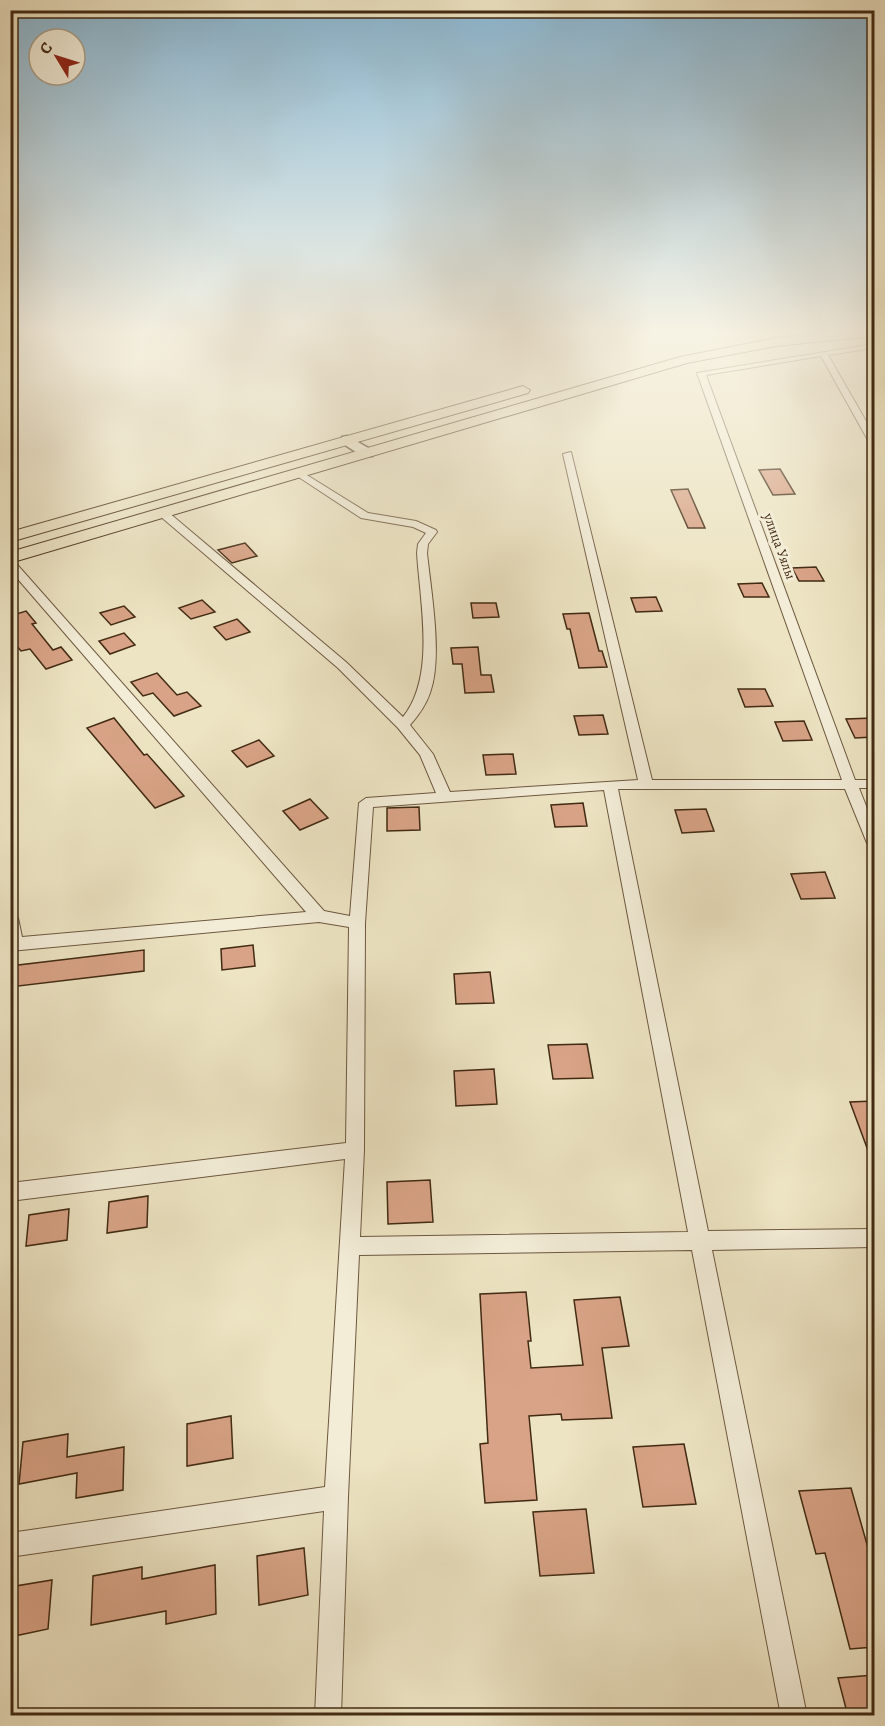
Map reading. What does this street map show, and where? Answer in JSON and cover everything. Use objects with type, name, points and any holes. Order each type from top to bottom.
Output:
[{"type":"main road","points":[[10,537],[447,412]]},
{"type":"main road","points":[[10,558],[509,412]]},
{"type":"main road","points":[[348,440],[367,453]]},
{"type":"street","name":"улица Уялы","points":[[715,412],[850,784],[874,843]]},
{"type":"street","points":[[857,412],[874,442]]},
{"type":"street","points":[[568,454],[646,784]]},
{"type":"street","points":[[299,474],[365,516],[416,524],[432,532],[423,544],[422,553],[427,628],[424,690],[412,716],[404,725]]},
{"type":"street","points":[[164,514],[342,665],[404,725],[426,754],[444,795]]},
{"type":"street","points":[[10,563],[320,916]]},
{"type":"street","points":[[328,1716],[336,1497],[355,1150],[357,923],[366,803],[444,795],[610,785],[874,784]]},
{"type":"street","points":[[610,785],[794,1716]]},
{"type":"street","points":[[10,918],[13,944],[320,916],[357,923]]},
{"type":"street","points":[[10,1192],[355,1150]]},
{"type":"street","points":[[351,1246],[874,1238]]},
{"type":"street","points":[[10,1545],[336,1497]]},
{"type":"building","points":[[780,469],[795,494],[773,495],[759,470]]},
{"type":"building","points":[[688,489],[705,528],[688,528],[671,490]]},
{"type":"building","points":[[245,543],[257,556],[232,563],[218,550]]},
{"type":"building","points":[[816,567],[824,581],[799,581],[792,568]]},
{"type":"building","points":[[762,583],[769,597],[744,597],[738,584]]},
{"type":"building","points":[[656,597],[662,611],[636,612],[631,598]]},
{"type":"building","points":[[202,600],[215,612],[191,619],[179,608]]},
{"type":"building","points":[[471,603],[496,603],[499,617],[473,618]]},
{"type":"building","points":[[124,606],[135,617],[111,625],[100,613]]},
{"type":"building","points":[[26,611],[36,623],[32,624],[53,650],[61,647],[72,660],[46,669],[30,649],[21,651],[10,638],[10,616]]},
{"type":"building","points":[[589,613],[599,651],[602,651],[607,667],[579,668],[570,629],[567,629],[563,614]]},
{"type":"building","points":[[237,619],[250,632],[226,640],[214,627]]},
{"type":"building","points":[[124,633],[135,645],[110,654],[99,641]]},
{"type":"building","points":[[478,647],[481,675],[491,675],[494,692],[465,693],[462,664],[453,664],[451,648]]},
{"type":"building","points":[[157,673],[177,695],[187,692],[201,706],[174,716],[153,693],[143,696],[131,682]]},
{"type":"building","points":[[738,689],[765,689],[773,706],[745,707]]},
{"type":"building","points":[[603,715],[608,734],[579,735],[574,716]]},
{"type":"building","points":[[114,718],[144,755],[147,754],[184,796],[155,808],[87,728]]},
{"type":"building","points":[[874,718],[874,737],[855,738],[846,719]]},
{"type":"building","points":[[804,721],[812,740],[783,741],[775,722]]},
{"type":"building","points":[[259,740],[274,756],[247,767],[232,751]]},
{"type":"building","points":[[513,754],[516,774],[486,775],[483,755]]},
{"type":"building","points":[[310,799],[328,818],[300,830],[283,811]]},
{"type":"building","points":[[583,803],[587,826],[555,827],[551,805]]},
{"type":"building","points":[[419,807],[420,830],[387,831],[387,808]]},
{"type":"building","points":[[706,809],[714,831],[682,833],[675,810]]},
{"type":"building","points":[[825,872],[835,898],[801,899],[791,874]]},
{"type":"building","points":[[253,945],[255,966],[222,970],[221,949]]},
{"type":"building","points":[[144,950],[144,971],[10,987],[10,966]]},
{"type":"building","points":[[490,972],[494,1003],[456,1004],[454,974]]},
{"type":"building","points":[[587,1044],[593,1078],[553,1079],[548,1045]]},
{"type":"building","points":[[494,1069],[497,1104],[456,1106],[454,1071]]},
{"type":"building","points":[[874,1101],[874,1164],[873,1164],[850,1102]]},
{"type":"building","points":[[430,1180],[433,1222],[388,1224],[387,1182]]},
{"type":"building","points":[[148,1196],[147,1227],[107,1233],[109,1202]]},
{"type":"building","points":[[69,1209],[67,1240],[26,1246],[29,1215]]},
{"type":"building","points":[[526,1292],[531,1368],[583,1365],[574,1300],[620,1297],[629,1346],[602,1348],[612,1418],[562,1420],[561,1414],[529,1416],[537,1500],[485,1503],[480,1444],[488,1443],[480,1294]]},
{"type":"building","points":[[231,1416],[233,1458],[187,1466],[187,1424]]},
{"type":"building","points":[[68,1434],[67,1457],[124,1447],[123,1490],[76,1498],[77,1473],[19,1484],[23,1442]]},
{"type":"building","points":[[684,1444],[696,1504],[643,1507],[633,1447]]},
{"type":"building","points":[[851,1488],[874,1569],[874,1647],[850,1649],[825,1553],[816,1554],[799,1491]]},
{"type":"building","points":[[586,1509],[594,1573],[540,1576],[533,1512]]},
{"type":"building","points":[[304,1548],[308,1595],[259,1605],[257,1556]]},
{"type":"building","points":[[215,1565],[216,1614],[166,1624],[166,1611],[91,1625],[93,1576],[142,1567],[142,1579]]},
{"type":"building","points":[[52,1580],[48,1629],[10,1637],[10,1587]]},
{"type":"building","points":[[874,1675],[874,1716],[848,1716],[838,1678]]}]
